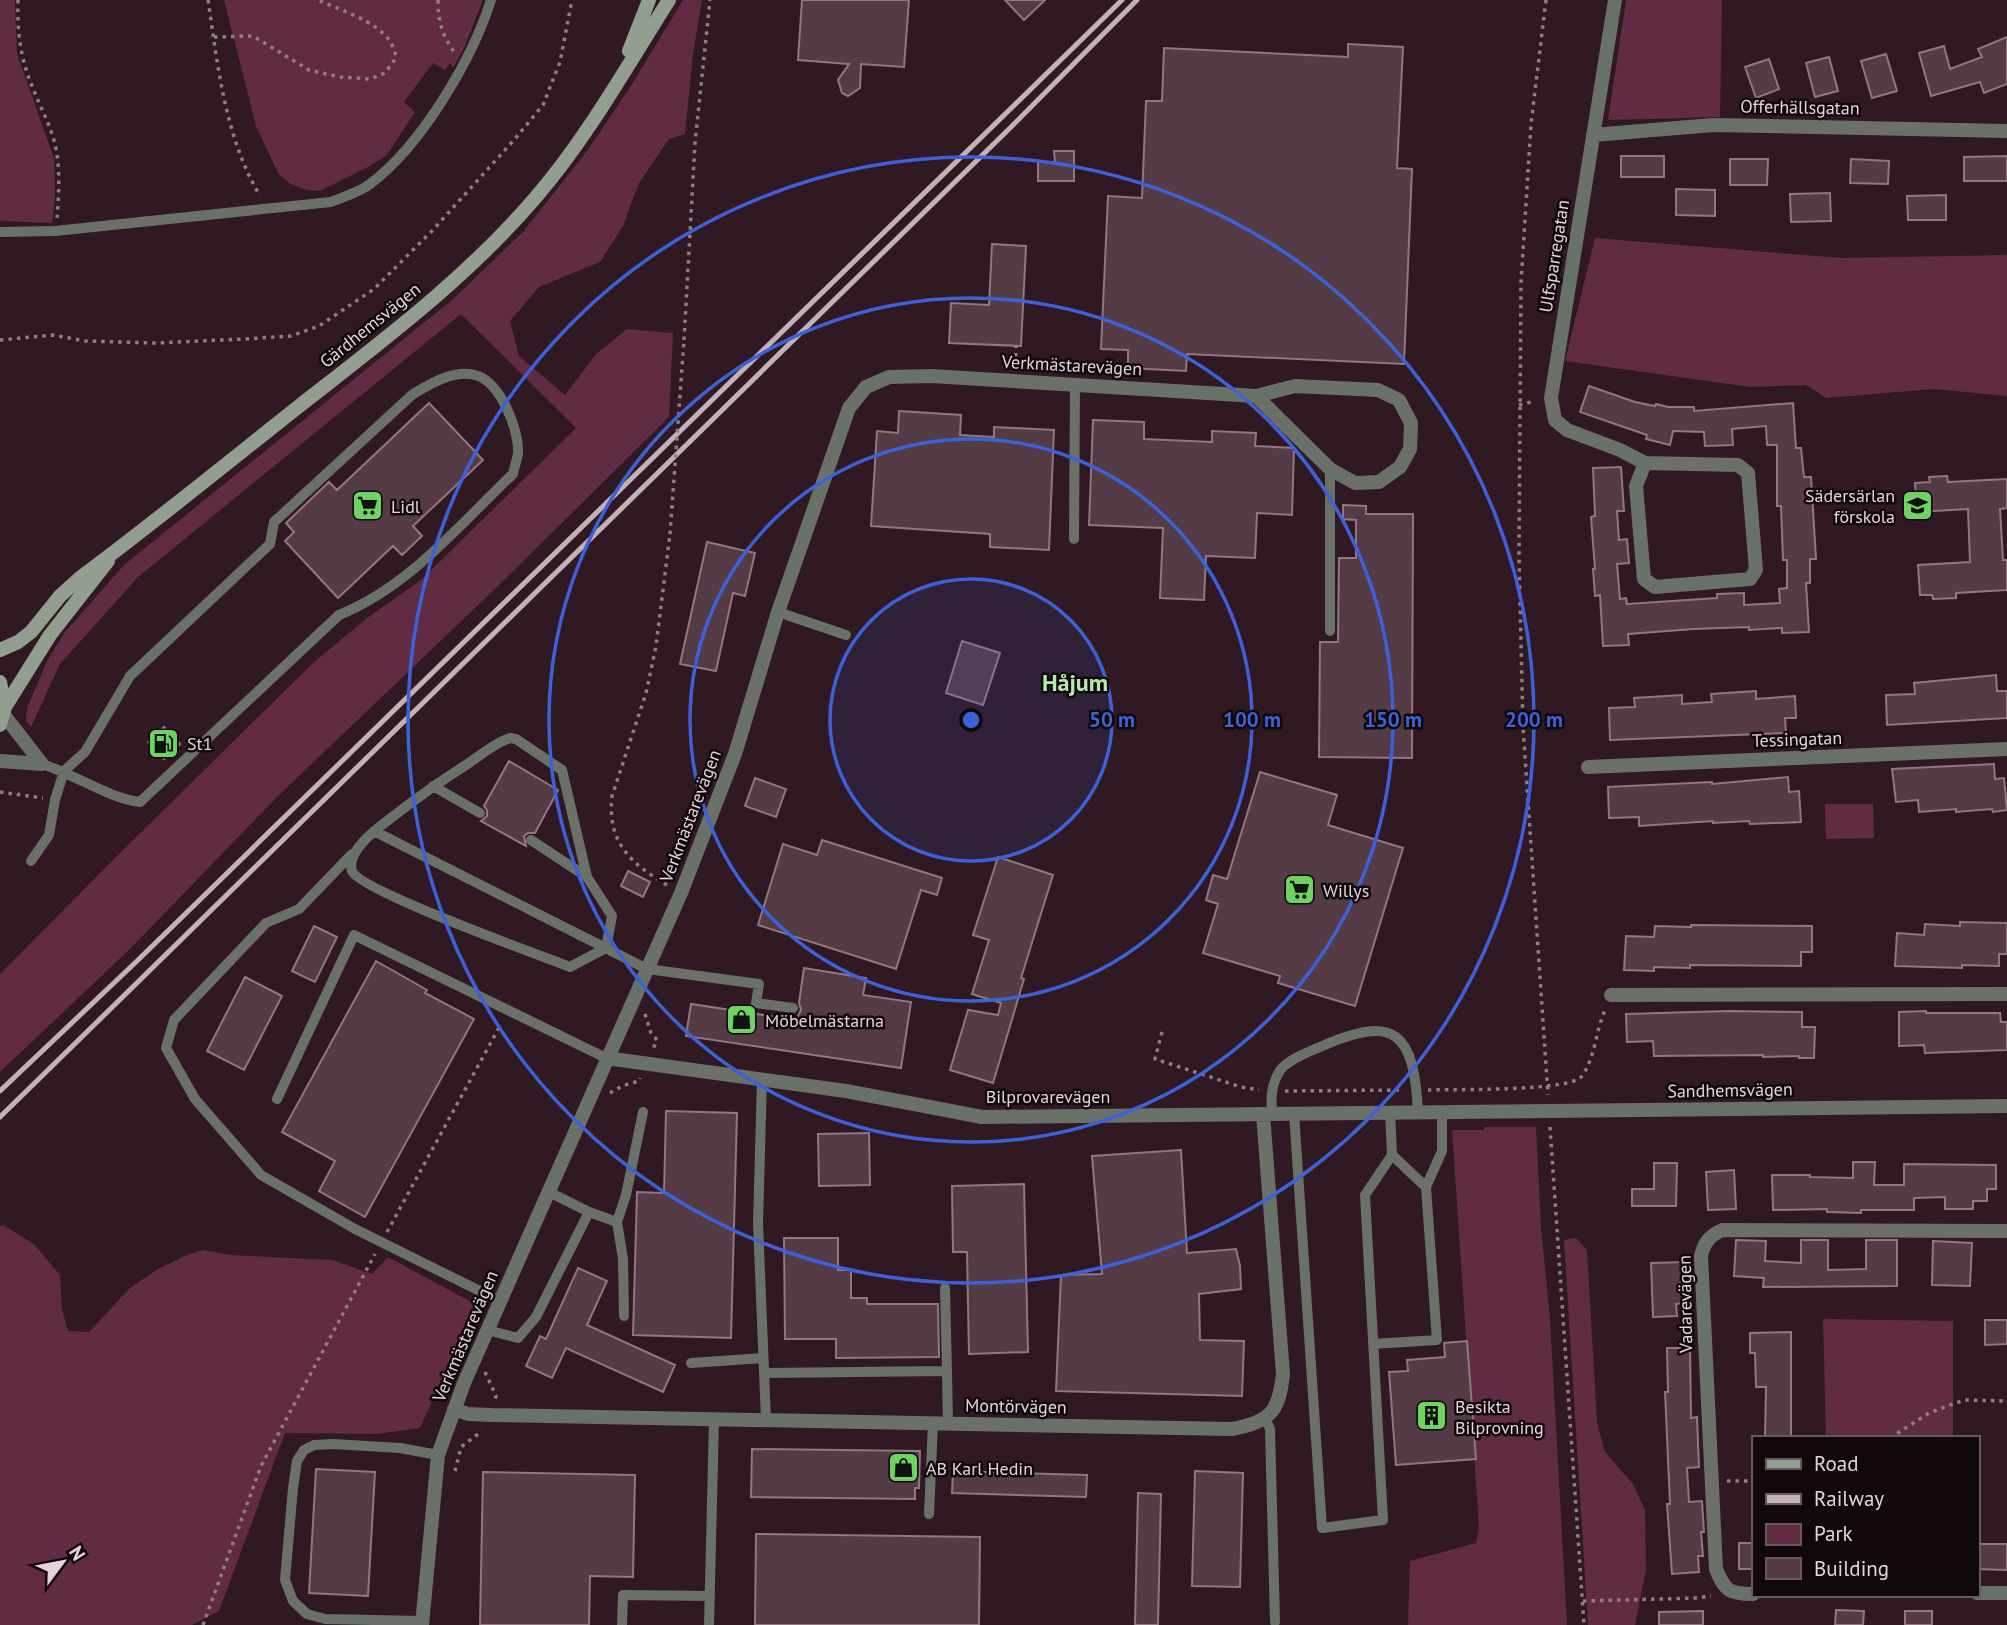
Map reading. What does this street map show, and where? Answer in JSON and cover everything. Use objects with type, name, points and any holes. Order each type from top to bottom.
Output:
[{"type":"main road","name":"Gärdhemsvägen","points":[[613,88],[649,0]]},
{"type":"main road","name":"Gärdhemsvägen","points":[[0,650],[18,642],[30,632],[81,576],[446,288],[493,244],[537,196],[613,88],[669,0]]},
{"type":"main road","name":"Gärdhemsvägen","points":[[3,716],[50,635],[112,554]]},
{"type":"main road","points":[[0,682],[5,696],[3,716]]},
{"type":"street","name":"Ulfsparregatan","points":[[1615,0],[1551,409],[1555,420],[1567,429],[1620,450],[1644,463],[1738,465],[1748,473],[1756,570],[1750,579],[1655,587],[1644,579],[1636,486],[1644,463]]},
{"type":"street","name":"Offerhällsgatan","points":[[1593,135],[1713,125],[2007,131]]},
{"type":"street","name":"Verkmästarevägen","points":[[422,1623],[438,1455],[454,1409],[547,1191],[681,892],[735,754],[778,612],[849,408],[866,387],[889,377],[931,376],[1256,396],[1295,386],[1378,390],[1399,400],[1411,423],[1410,449],[1400,467],[1379,482],[1355,483],[1331,469],[1256,396]]},
{"type":"street","points":[[3,716],[42,764]]},
{"type":"street","name":"Tessingatan","points":[[1588,767],[2007,750]]},
{"type":"street","points":[[0,761],[42,764]]},
{"type":"street","points":[[1611,995],[2007,994]]},
{"type":"street","name":"Bilprovarevägen","points":[[606,1058],[846,1091],[982,1117],[1448,1111]]},
{"type":"street","name":"Sandhemsvägen","points":[[1448,1111],[2007,1106]]},
{"type":"street","points":[[1265,1418],[1271,1414],[1280,1399],[1283,1374],[1267,1114]]},
{"type":"street","name":"Vadarevägen","points":[[1724,1586],[1716,1569],[1701,1256],[1704,1244],[1713,1234],[1722,1230],[2007,1231]]},
{"type":"street","name":"Montörvägen","points":[[454,1409],[468,1414],[491,1415],[1232,1429],[1254,1425],[1265,1418]]},
{"type":"street","points":[[1724,1586],[1734,1594],[1752,1594]]},
{"type":"street","points":[[1979,1593],[2007,1593]]},
{"type":"lane","points":[[0,232],[55,231],[331,202],[368,186],[398,160],[442,102],[485,19],[491,0]]},
{"type":"lane","points":[[31,861],[49,835],[55,800],[64,771],[85,752],[130,676],[270,544],[274,522],[413,394],[436,380],[459,374],[475,374],[491,385],[504,402],[513,424],[518,453],[513,474],[403,580],[361,607],[339,615],[140,802],[127,801],[64,771],[42,764]]},
{"type":"lane","points":[[1074,539],[1075,385]]},
{"type":"lane","points":[[1330,631],[1331,469]]},
{"type":"lane","points":[[778,612],[846,635]]},
{"type":"lane","points":[[500,1301],[381,1242],[261,1175],[195,1099],[166,1048],[174,1020],[266,923],[299,909],[374,831],[433,786],[504,740],[516,739],[562,770],[587,877],[612,916],[606,948]]},
{"type":"lane","points":[[433,786],[480,813]]},
{"type":"lane","points":[[374,831],[647,969],[759,984],[756,1003],[793,1008]]},
{"type":"lane","points":[[531,840],[587,877]]},
{"type":"lane","points":[[353,853],[353,873],[361,880],[416,907],[570,967],[606,948]]},
{"type":"lane","points":[[277,1100],[354,935],[606,1058]]},
{"type":"lane","points":[[1267,1114],[1271,1091],[1280,1069],[1309,1051],[1341,1037],[1371,1029],[1395,1035],[1410,1054],[1418,1112]]},
{"type":"lane","points":[[762,1080],[758,1223],[766,1420]]},
{"type":"lane","points":[[1373,1343],[1437,1340],[1426,1187],[1442,1151],[1448,1111]]},
{"type":"lane","points":[[624,1316],[623,1259],[617,1222],[626,1195],[643,1112]]},
{"type":"lane","points":[[1294,1113],[1322,1528],[1383,1520],[1365,1195],[1392,1155],[1390,1112]]},
{"type":"lane","points":[[1392,1155],[1426,1187]]},
{"type":"lane","points":[[547,1191],[589,1212],[617,1222]]},
{"type":"lane","points":[[487,1330],[517,1338],[536,1317],[589,1212]]},
{"type":"lane","points":[[929,1514],[947,1371],[945,1288]]},
{"type":"lane","points":[[691,1363],[763,1358]]},
{"type":"lane","points":[[764,1373],[947,1371]]},
{"type":"lane","points":[[1265,1418],[1270,1429],[1275,1622]]},
{"type":"lane","points":[[709,1625],[714,1419]]},
{"type":"lane","points":[[422,1623],[325,1619],[307,1614],[293,1601],[285,1580],[293,1488],[298,1461],[304,1450],[314,1445],[400,1448],[438,1455]]},
{"type":"lane","points":[[622,1625],[623,1595],[710,1596]]},
{"type":"path","points":[[18,0],[21,52],[53,138],[57,156],[59,177],[55,231]]},
{"type":"path","points":[[208,0],[231,133],[246,173],[267,209]]},
{"type":"path","points":[[214,37],[253,36],[309,70],[370,79],[385,74],[397,58],[395,45],[378,27],[318,0]]},
{"type":"path","points":[[438,0],[438,24],[454,53]]},
{"type":"path","points":[[0,340],[53,335],[85,341],[156,343],[244,340],[291,336],[319,326],[374,289],[431,232],[543,105],[560,62],[572,0]]},
{"type":"path","points":[[681,892],[629,859],[617,840],[610,811],[612,796],[649,681],[670,534],[695,143],[710,0]]},
{"type":"path","points":[[1546,0],[1531,124],[1521,283],[1519,473],[1522,727],[1584,1625]]},
{"type":"path","points":[[0,792],[55,800]]},
{"type":"path","points":[[1162,1032],[1155,1059],[1241,1087],[1271,1091],[1547,1087],[1570,1084],[1581,1078],[1611,995]]},
{"type":"path","points":[[609,1093],[639,1081],[657,1040],[646,1021],[644,1004]]},
{"type":"path","points":[[203,1625],[261,1466],[509,1009]]},
{"type":"path","points":[[453,1482],[458,1451],[470,1438],[486,1430],[491,1415],[496,1396],[487,1379],[485,1362]]},
{"type":"path","points":[[1892,1436],[1929,1413],[1964,1400],[2007,1401]]},
{"type":"path","points":[[1711,1481],[1752,1480]]},
{"type":"path","points":[[1582,1601],[1697,1598],[1713,1595],[1724,1586]]},
{"type":"green space","points":[[0,0],[15,0],[17,54],[54,158],[55,197],[52,223],[0,221]]},
{"type":"green space","points":[[224,0],[483,0],[453,68],[450,63],[445,70],[433,63],[404,102],[415,112],[387,155],[320,191],[291,184],[279,175],[256,126]]},
{"type":"green space","points":[[683,0],[702,0],[693,54],[685,134],[669,139],[639,183],[623,226],[600,262],[539,287],[510,321],[519,356],[565,395],[596,354],[627,329],[673,333],[669,417],[495,589],[279,795],[130,949],[0,1072],[0,974],[313,663],[367,618],[421,580],[576,428],[461,314],[138,577],[60,664],[31,727],[26,721],[27,708],[47,661],[65,632],[124,565],[452,300],[523,232],[587,151],[629,89]]},
{"type":"green space","points":[[1626,0],[1722,0],[1720,117],[1608,120]]},
{"type":"green space","points":[[1595,238],[1841,258],[2007,255],[2007,396],[1934,389],[1826,398],[1806,385],[1750,387],[1565,361]]},
{"type":"green space","points":[[1825,804],[1873,804],[1874,838],[1826,839]]},
{"type":"green space","points":[[1484,1127],[1536,1127],[1567,1625],[1408,1625],[1410,1561],[1476,1543],[1479,1528],[1452,1130],[1484,1130]]},
{"type":"green space","points":[[3,1225],[34,1244],[60,1275],[62,1309],[68,1331],[89,1332],[130,1288],[158,1269],[204,1250],[230,1255],[332,1260],[372,1274],[388,1257],[475,1304],[420,1428],[377,1434],[285,1433],[219,1611],[192,1625],[0,1625],[0,1226]]},
{"type":"green space","points":[[1576,1238],[1587,1250],[1597,1422],[1605,1452],[1633,1484],[1645,1510],[1646,1570],[1635,1625],[1588,1625],[1564,1240]]},
{"type":"green space","points":[[1823,1319],[1953,1321],[1953,1436],[1826,1436]]},
{"type":"building","points":[[802,0],[909,0],[904,67],[861,64],[860,88],[848,96],[842,93],[838,80],[849,64],[798,60]]},
{"type":"building","points":[[1005,0],[1045,0],[1024,20]]},
{"type":"building","points":[[2007,37],[2007,84],[1984,93],[1980,82],[1931,96],[1919,53],[1944,46],[1950,69],[1982,57],[1978,49]]},
{"type":"building","points":[[1348,44],[1403,47],[1397,168],[1412,169],[1404,364],[1187,354],[1186,371],[1128,368],[1128,350],[1101,349],[1108,196],[1142,198],[1146,101],[1162,101],[1164,48],[1348,57]]},
{"type":"building","points":[[1886,54],[1897,91],[1872,98],[1861,61]]},
{"type":"building","points":[[1829,57],[1838,91],[1815,97],[1806,63]]},
{"type":"building","points":[[1769,59],[1779,89],[1756,98],[1745,67]]},
{"type":"building","points":[[1054,151],[1074,151],[1074,181],[1038,181],[1038,162],[1055,162]]},
{"type":"building","points":[[1621,156],[1664,156],[1664,177],[1621,177]]},
{"type":"building","points":[[2007,156],[2007,181],[1964,181],[1964,157]]},
{"type":"building","points":[[1730,159],[1768,159],[1767,185],[1730,185]]},
{"type":"building","points":[[1851,159],[1889,161],[1888,184],[1850,183]]},
{"type":"building","points":[[1676,189],[1715,190],[1715,216],[1676,215]]},
{"type":"building","points":[[1830,193],[1831,221],[1791,222],[1790,194]]},
{"type":"building","points":[[1946,195],[1946,220],[1908,220],[1907,196]]},
{"type":"building","points":[[992,244],[1026,246],[1021,346],[949,343],[951,303],[989,305]]},
{"type":"building","points":[[1589,386],[1635,402],[1655,406],[1694,407],[1694,411],[1793,403],[1796,448],[1801,448],[1804,477],[1811,477],[1816,559],[1810,559],[1810,583],[1806,583],[1809,632],[1782,633],[1782,628],[1749,630],[1749,627],[1694,629],[1628,634],[1629,645],[1603,646],[1600,595],[1595,596],[1593,569],[1593,468],[1621,467],[1624,511],[1617,511],[1619,540],[1627,539],[1629,563],[1617,564],[1620,599],[1626,598],[1627,604],[1717,598],[1717,594],[1744,593],[1744,605],[1780,603],[1779,589],[1787,588],[1787,560],[1783,560],[1781,506],[1777,506],[1777,445],[1767,445],[1766,426],[1732,429],[1733,445],[1705,446],[1704,432],[1673,431],[1670,445],[1646,439],[1647,435],[1580,412]]},
{"type":"building","name":"Lidl","points":[[429,403],[483,460],[413,526],[422,536],[402,555],[393,546],[338,598],[285,541],[294,532],[286,523],[329,482],[337,490]]},
{"type":"building","points":[[899,411],[961,415],[960,435],[994,437],[994,427],[1054,430],[1049,550],[990,547],[990,534],[871,526],[877,431],[898,433]]},
{"type":"building","points":[[1093,420],[1144,422],[1144,439],[1212,442],[1212,431],[1256,433],[1255,446],[1294,448],[1292,515],[1257,513],[1255,558],[1206,556],[1204,600],[1160,598],[1163,528],[1089,525]]},
{"type":"building","points":[[1947,476],[1948,482],[2007,479],[2007,508],[2000,509],[2003,560],[2007,560],[2007,590],[1956,593],[1956,598],[1933,599],[1932,595],[1920,595],[1918,565],[1970,562],[1968,509],[1917,512],[1915,483],[1930,482],[1929,477]]},
{"type":"building","points":[[1343,505],[1366,506],[1366,514],[1413,514],[1412,758],[1319,757],[1320,642],[1338,642],[1339,558],[1356,558],[1356,520],[1343,519]]},
{"type":"building","points":[[707,542],[755,553],[745,596],[733,593],[716,671],[680,664]]},
{"type":"building","points":[[962,641],[1000,653],[983,705],[946,693]]},
{"type":"building","points":[[1996,675],[1997,691],[2007,691],[2007,718],[1887,725],[1886,695],[1915,694],[1914,683]]},
{"type":"building","points":[[1756,691],[1756,699],[1795,696],[1796,718],[1785,718],[1786,733],[1610,740],[1609,708],[1635,707],[1634,698],[1682,695],[1682,704],[1712,702],[1711,694]]},
{"type":"building","name":"St1","points":[[164,727],[180,744],[164,759],[148,742]]},
{"type":"building","points":[[509,761],[558,790],[535,833],[524,836],[526,846],[481,821],[487,816],[484,806]]},
{"type":"building","points":[[1994,764],[1995,779],[2004,778],[2007,810],[1956,812],[1956,809],[1919,812],[1918,800],[1896,802],[1892,769]]},
{"type":"building","name":"Willys","points":[[1260,772],[1337,795],[1328,825],[1403,848],[1355,1006],[1278,983],[1280,976],[1203,953],[1218,904],[1206,900],[1213,875],[1227,879]]},
{"type":"building","points":[[1788,777],[1789,792],[1799,791],[1801,822],[1750,824],[1749,821],[1713,821],[1639,826],[1639,817],[1609,818],[1608,787],[1712,784]]},
{"type":"building","points":[[755,778],[786,789],[776,817],[745,806]]},
{"type":"building","points":[[822,840],[942,878],[937,895],[921,890],[896,969],[758,925],[783,844],[817,855]]},
{"type":"building","points":[[998,857],[1053,875],[1021,978],[1024,979],[993,1083],[950,1070],[968,1010],[998,1015],[1001,1003],[972,994],[989,940],[973,935]]},
{"type":"building","points":[[628,871],[650,882],[643,897],[621,886]]},
{"type":"building","points":[[1960,922],[2007,923],[2007,954],[1999,954],[1999,966],[1895,966],[1897,933],[1924,935],[1925,924],[1960,926]]},
{"type":"building","points":[[314,926],[337,937],[315,982],[292,971]]},
{"type":"building","points":[[1655,926],[1812,926],[1812,952],[1801,952],[1801,966],[1690,965],[1690,968],[1654,967],[1654,971],[1624,970],[1626,936],[1654,937]]},
{"type":"building","points":[[376,961],[427,990],[425,993],[474,1019],[365,1217],[319,1191],[335,1161],[282,1132]]},
{"type":"building","name":"Möbelmästarna","points":[[804,968],[866,978],[863,995],[911,1002],[901,1068],[686,1036],[691,1004],[796,1020],[801,1010],[799,1003]]},
{"type":"building","points":[[245,977],[282,996],[244,1070],[207,1051]]},
{"type":"building","points":[[1802,1012],[1802,1027],[1815,1027],[1814,1058],[1763,1055],[1654,1056],[1653,1041],[1627,1042],[1626,1014]]},
{"type":"building","points":[[1899,1012],[2000,1013],[2001,1022],[2007,1022],[2007,1050],[1925,1053],[1924,1045],[1899,1046]]},
{"type":"building","points":[[666,1111],[737,1113],[731,1338],[633,1335],[637,1192],[664,1193]]},
{"type":"building","points":[[869,1133],[870,1185],[819,1186],[818,1134]]},
{"type":"building","points":[[1181,1150],[1187,1253],[1236,1249],[1241,1289],[1199,1294],[1200,1340],[1244,1341],[1242,1396],[1056,1391],[1061,1275],[1102,1274],[1092,1156]]},
{"type":"building","points":[[1853,1162],[1875,1162],[1874,1185],[1904,1185],[1904,1164],[1996,1165],[1996,1189],[1987,1189],[1987,1201],[1973,1201],[1973,1209],[1945,1209],[1945,1197],[1914,1198],[1914,1210],[1861,1210],[1861,1213],[1827,1212],[1827,1209],[1773,1210],[1772,1175],[1853,1178]]},
{"type":"building","points":[[1654,1163],[1677,1163],[1676,1206],[1632,1206],[1632,1189],[1654,1189]]},
{"type":"building","points":[[1734,1170],[1736,1209],[1708,1210],[1706,1172]]},
{"type":"building","points":[[1024,1184],[1028,1352],[969,1354],[967,1252],[953,1252],[952,1186]]},
{"type":"building","points":[[784,1238],[838,1238],[838,1270],[851,1270],[851,1298],[867,1298],[867,1304],[938,1304],[939,1357],[836,1358],[836,1339],[785,1339]]},
{"type":"building","points":[[1736,1240],[1766,1241],[1765,1261],[1801,1263],[1801,1240],[1828,1240],[1828,1270],[1866,1269],[1866,1240],[1897,1240],[1897,1286],[1763,1287],[1764,1278],[1734,1276]]},
{"type":"building","points":[[1933,1241],[1972,1243],[1970,1286],[1932,1285]]},
{"type":"building","points":[[1688,1262],[1689,1303],[1676,1304],[1677,1316],[1653,1317],[1651,1263]]},
{"type":"building","points":[[578,1268],[607,1281],[587,1325],[675,1365],[663,1392],[566,1348],[552,1378],[526,1366],[540,1336],[546,1339]]},
{"type":"building","points":[[1985,1320],[2007,1320],[2007,1344],[1985,1345]]},
{"type":"building","points":[[1791,1332],[1791,1436],[1765,1436],[1766,1387],[1756,1387],[1755,1353],[1750,1353],[1750,1333]]},
{"type":"building","name":"Besikta Bilprovning","points":[[1467,1341],[1476,1459],[1396,1465],[1389,1372],[1408,1371],[1407,1360],[1445,1357],[1444,1343]]},
{"type":"building","points":[[1667,1348],[1690,1348],[1691,1418],[1697,1417],[1699,1467],[1687,1468],[1689,1502],[1702,1501],[1703,1556],[1698,1556],[1699,1572],[1672,1574],[1667,1504],[1670,1504],[1665,1392],[1668,1392]]},
{"type":"building","points":[[752,1449],[920,1451],[919,1488],[915,1488],[915,1499],[751,1497]]},
{"type":"building","points":[[316,1469],[375,1472],[368,1596],[309,1593]]},
{"type":"building","points":[[953,1471],[1087,1475],[1086,1497],[952,1493]]},
{"type":"building","points":[[1195,1471],[1243,1473],[1240,1587],[1192,1586]]},
{"type":"building","points":[[483,1472],[635,1475],[633,1577],[590,1576],[589,1625],[480,1625]]},
{"type":"building","points":[[1138,1493],[1161,1494],[1158,1625],[1135,1625]]},
{"type":"building","points":[[756,1534],[980,1537],[979,1625],[755,1625]]},
{"type":"building","points":[[1739,1543],[1752,1543],[1752,1569],[1739,1569]]},
{"type":"building","points":[[1979,1544],[2007,1544],[2007,1570],[1979,1569]]},
{"type":"building","points":[[1836,1610],[1864,1611],[1863,1625],[1835,1625]]},
{"type":"building","points":[[1703,1611],[1703,1625],[1659,1625],[1659,1612]]},
{"type":"building","points":[[1905,1611],[1932,1611],[1932,1625],[1905,1625]]},
{"type":"railway","points":[[0,1091],[137,961],[1122,0]]},
{"type":"railway","points":[[0,1117],[1009,129],[1137,0]]},
{"type":"place","name":"Sädersärlan förskola","points":[[1918,505]]},
{"type":"place","name":"Lidl","points":[[368,506]]},
{"type":"place","name":"St1","points":[[164,743]]},
{"type":"place","name":"Willys","points":[[1300,890]]},
{"type":"place","name":"Möbelmästarna","points":[[742,1020]]},
{"type":"place","name":"Besikta Bilprovning","points":[[1432,1416]]},
{"type":"place","name":"AB Karl Hedin","points":[[903,1468]]},
{"type":"district","name":"Håjum","points":[[1075,682]]}]
